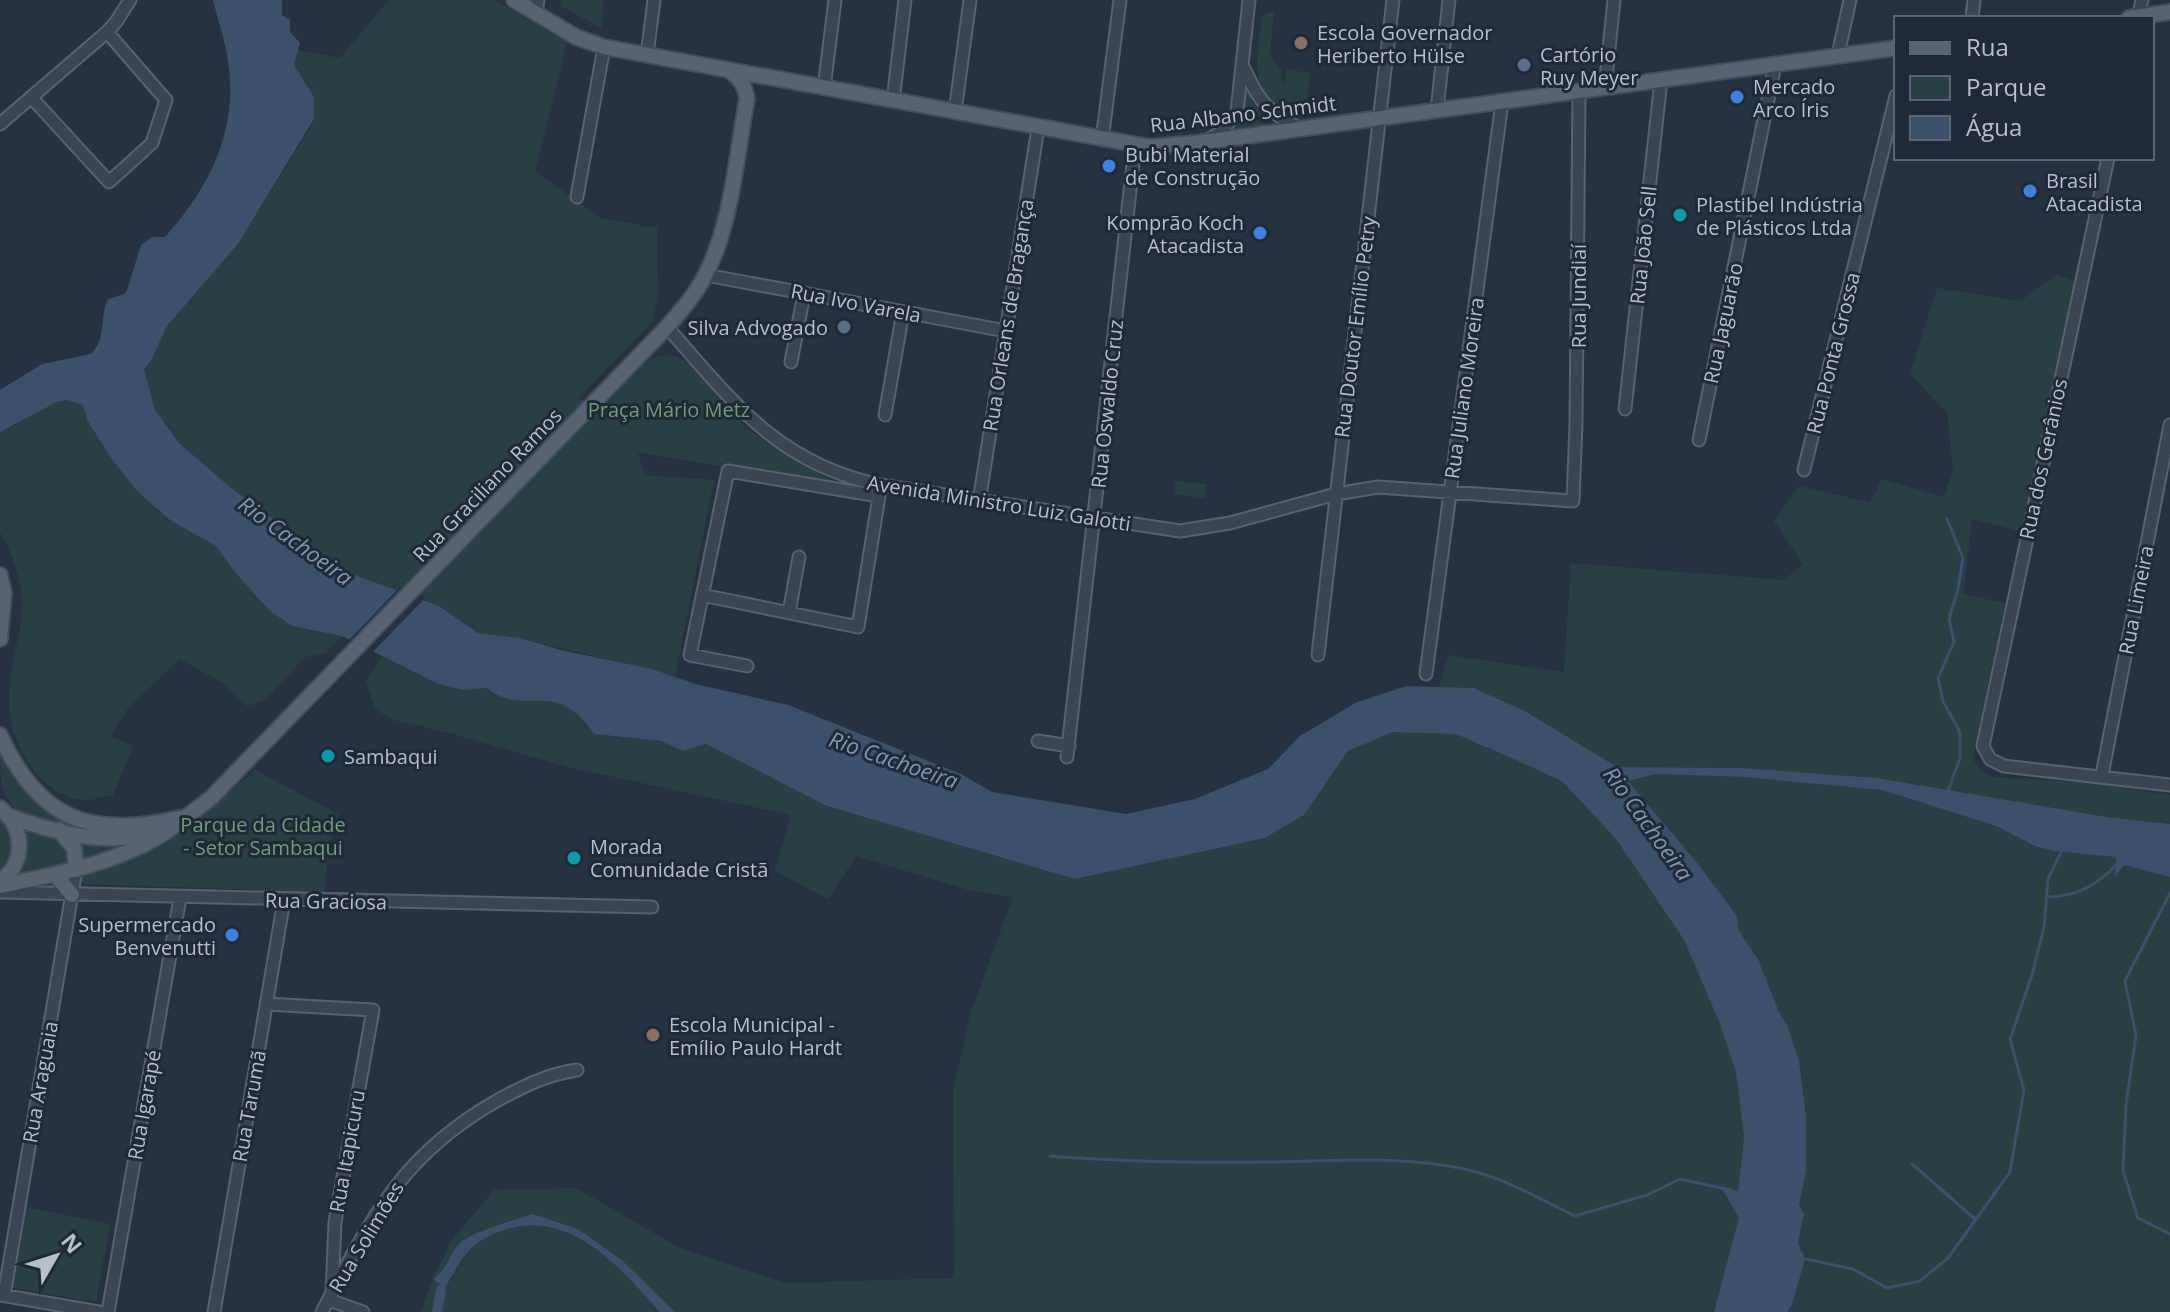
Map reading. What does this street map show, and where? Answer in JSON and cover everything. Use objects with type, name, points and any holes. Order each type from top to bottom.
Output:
[{"type":"main road","name":"Rua Albano Schmidt","points":[[514,0],[537,7],[576,37],[604,47],[1135,146],[1163,147],[1894,48]]},
{"type":"main road","points":[[2147,16],[2170,12]]},
{"type":"main road","points":[[729,70],[739,78],[747,99]]},
{"type":"main road","points":[[747,99],[761,84],[774,78]]},
{"type":"main road","name":"Rua Graciliano Ramos","points":[[0,883],[76,870],[144,844],[195,810],[228,782],[322,686],[667,327],[689,302],[706,275],[727,205],[747,99]]},
{"type":"main road","points":[[0,575],[4,593],[0,639]]},
{"type":"main road","points":[[0,735],[29,786],[48,803],[77,819],[114,827],[134,827],[180,818]]},
{"type":"main road","points":[[0,798],[18,835],[19,857],[15,868],[0,883]]},
{"type":"main road","name":"Rua Graciliano Ramos","points":[[5,813],[59,830],[111,839],[129,838],[159,829],[195,810]]},
{"type":"main road","points":[[59,830],[74,848],[76,870]]},
{"type":"main road","points":[[55,874],[72,895]]},
{"type":"street","points":[[0,124],[107,32],[130,0]]},
{"type":"street","points":[[647,55],[654,0]]},
{"type":"street","points":[[824,88],[835,0]]},
{"type":"street","points":[[893,101],[905,0]]},
{"type":"street","points":[[955,112],[970,0]]},
{"type":"street","points":[[1102,140],[1120,0]]},
{"type":"street","points":[[1204,142],[1221,132],[1237,112],[1249,0]]},
{"type":"street","name":"Rua Doutor Emílio Petry","points":[[1318,655],[1393,0]]},
{"type":"street","points":[[1437,110],[1449,0]]},
{"type":"street","points":[[1605,88],[1614,0]]},
{"type":"street","points":[[1838,55],[1850,0]]},
{"type":"street","points":[[31,97],[109,182],[152,143],[166,100],[107,32]]},
{"type":"street","points":[[577,197],[604,47]]},
{"type":"street","points":[[1244,65],[1260,100],[1279,117],[1301,129]]},
{"type":"street","name":"Rua Jaguarão","points":[[1699,440],[1775,65]]},
{"type":"street","name":"Rua João Sell","points":[[1625,409],[1661,80]]},
{"type":"street","name":"Rua Jundiaí","points":[[1573,501],[1579,91]]},
{"type":"street","name":"Rua Juliano Moreira","points":[[1426,674],[1502,102]]},
{"type":"street","name":"Rua Ponta Grossa","points":[[1804,470],[1894,104]]},
{"type":"street","name":"Rua Orleans de Bragança","points":[[979,502],[1038,128]]},
{"type":"street","name":"Rua Oswaldo Cruz","points":[[1038,741],[1068,752],[1135,146]]},
{"type":"street","name":"Rua dos Gerânios","points":[[2102,775],[2004,766],[1990,759],[1983,739],[2108,160]]},
{"type":"street","name":"Rua Ivo Varela","points":[[706,275],[1006,331]]},
{"type":"street","points":[[791,362],[804,294]]},
{"type":"street","points":[[885,415],[903,312]]},
{"type":"street","name":"Avenida Ministro Luiz Galotti","points":[[667,327],[733,401],[771,437],[839,474],[880,490],[1165,531],[1195,530],[1230,523],[1336,494],[1378,487],[1573,501]]},
{"type":"street","name":"Rua Limeira","points":[[2102,775],[2170,425]]},
{"type":"street","points":[[702,595],[858,627],[880,490],[728,471],[702,595],[690,655],[747,666]]},
{"type":"street","points":[[789,613],[799,557]]},
{"type":"street","points":[[2102,775],[2170,785]]},
{"type":"street","name":"Rua Araguaia","points":[[2,1295],[76,870]]},
{"type":"street","name":"Rua Graciosa","points":[[0,892],[652,907]]},
{"type":"street","name":"Rua Igarapé","points":[[108,1312],[180,898]]},
{"type":"street","name":"Rua Tarumã","points":[[214,1312],[284,900]]},
{"type":"street","name":"Rua Itapicuru","points":[[266,1004],[373,1010],[335,1222],[330,1297]]},
{"type":"street","name":"Rua Solimões","points":[[322,1312],[384,1201],[421,1155],[467,1119],[523,1086],[557,1073],[577,1070]]},
{"type":"street","points":[[2,1295],[99,1312]]},
{"type":"street","points":[[330,1297],[363,1312]]},
{"type":"green space","name":"Praça Mário Metz","points":[[389,0],[494,0],[567,42],[535,171],[600,218],[657,228],[658,295],[652,322],[578,398],[601,410],[643,365],[659,356],[674,356],[701,373],[735,415],[756,435],[838,484],[638,453],[645,475],[714,480],[675,676],[520,638],[478,633],[439,606],[344,571],[230,487],[179,443],[155,410],[144,369],[167,326],[238,244],[312,125],[314,97],[294,65],[295,57],[299,50],[340,58]]},
{"type":"green space","points":[[561,0],[604,0],[601,28],[561,6]]},
{"type":"green space","points":[[1274,11],[1270,56],[1282,71],[1281,81],[1285,82],[1286,69],[1310,73],[1305,112],[1279,108],[1262,90],[1257,66],[1262,16]]},
{"type":"green space","points":[[1246,84],[1252,102],[1270,120],[1241,110]]},
{"type":"green space","points":[[1239,115],[1272,126],[1224,135]]},
{"type":"green space","points":[[2056,275],[2075,281],[2020,531],[1972,519],[1963,594],[2005,603],[1973,759],[1980,769],[1993,777],[2099,783],[2170,795],[2170,824],[2107,817],[1877,778],[1741,768],[1617,767],[1525,711],[1475,688],[1439,687],[1448,655],[1564,672],[1571,563],[1784,580],[1803,564],[1774,521],[1799,486],[1870,502],[1882,479],[1944,497],[1953,470],[1947,413],[1910,374],[1937,288],[2020,301]]},
{"type":"green space","points":[[66,400],[83,405],[87,420],[136,490],[216,546],[234,571],[292,626],[342,636],[325,654],[305,657],[264,701],[247,706],[224,684],[180,659],[129,707],[110,736],[133,746],[113,795],[87,800],[68,796],[41,779],[15,737],[9,706],[22,603],[15,566],[0,533],[0,432]]},
{"type":"green space","points":[[1175,481],[1207,484],[1205,498],[1174,494]]},
{"type":"green space","points":[[383,655],[445,684],[487,688],[512,699],[546,699],[562,703],[578,714],[594,734],[661,741],[683,751],[705,743],[827,806],[1075,879],[1265,838],[1304,815],[1348,751],[1393,731],[1456,734],[1562,781],[1616,839],[1684,940],[1720,1024],[1736,1072],[1744,1137],[1738,1191],[1721,1188],[1740,1218],[1714,1312],[675,1312],[623,1261],[578,1229],[533,1214],[461,1243],[443,1272],[434,1278],[451,1241],[494,1190],[576,1188],[680,1248],[785,1283],[954,1278],[953,1091],[971,1012],[1013,897],[969,890],[856,856],[828,899],[775,871],[791,815],[567,767],[393,720],[375,709],[366,681]]},
{"type":"green space","points":[[0,751],[15,777],[34,799],[57,817],[85,828],[85,832],[25,817],[17,810],[3,788]]},
{"type":"green space","name":"Parque da Cidade - Setor Sambaqui","points":[[255,770],[338,814],[328,852],[325,892],[84,884],[81,880],[84,873],[169,836],[199,818]]},
{"type":"green space","points":[[1657,774],[1743,777],[1882,790],[1996,826],[2037,847],[2116,857],[2116,874],[2124,865],[2170,877],[2170,1312],[1787,1312],[1792,1305],[1805,1259],[1798,1243],[1804,1214],[1799,1205],[1806,1171],[1806,1116],[1799,1061],[1788,1027],[1759,961],[1739,931],[1737,916],[1698,864],[1627,781]]},
{"type":"green space","points":[[0,816],[11,839],[12,854],[0,876]]},
{"type":"green space","points":[[25,827],[49,835],[61,843],[68,865],[19,876],[27,854]]},
{"type":"green space","points":[[74,841],[127,843],[80,863]]},
{"type":"green space","points":[[26,1207],[110,1224],[96,1302],[10,1287]]},
{"type":"green space","points":[[535,1226],[557,1229],[577,1237],[613,1263],[660,1312],[421,1312],[433,1278],[445,1288],[465,1256],[477,1243],[491,1235],[512,1228]]},
{"type":"water","name":"Rio Cachoeira","points":[[213,0],[282,0],[282,15],[290,20],[290,32],[300,43],[294,65],[314,97],[314,119],[238,244],[167,326],[144,369],[155,410],[179,443],[230,487],[344,571],[439,606],[478,633],[520,638],[788,705],[961,774],[992,792],[1126,814],[1195,799],[1268,769],[1300,736],[1357,702],[1407,686],[1474,688],[1525,711],[1617,767],[1741,768],[1877,778],[2107,817],[2170,824],[2170,877],[2124,865],[2115,877],[2116,857],[2037,847],[1996,826],[1882,790],[1743,777],[1657,774],[1628,781],[1737,916],[1739,931],[1759,961],[1788,1027],[1799,1061],[1806,1116],[1806,1171],[1799,1205],[1804,1214],[1798,1243],[1805,1259],[1792,1305],[1787,1312],[1714,1312],[1739,1218],[1721,1187],[1738,1191],[1744,1137],[1736,1072],[1720,1024],[1684,940],[1616,839],[1562,781],[1456,734],[1393,732],[1348,751],[1304,815],[1265,838],[1075,879],[827,806],[706,744],[683,751],[661,741],[594,734],[566,706],[540,700],[514,700],[487,688],[463,690],[439,684],[342,636],[292,626],[270,611],[216,546],[170,520],[136,490],[87,420],[83,405],[67,400],[57,402],[0,432],[0,390],[42,364],[91,354],[101,335],[108,299],[127,290],[141,245],[152,237],[165,237],[209,175],[225,130],[230,81],[227,55]]},
{"type":"water","points":[[533,1214],[578,1229],[623,1261],[675,1312],[660,1312],[613,1263],[577,1237],[557,1229],[535,1226],[512,1228],[482,1240],[465,1256],[445,1288],[433,1279],[466,1239]]},
{"type":"pier","points":[[400,587],[426,597],[370,655],[346,643]]},
{"type":"waterway","points":[[1947,519],[1963,558],[1949,619],[1954,642],[1938,678],[1943,701],[1960,732],[1960,758],[1948,791]]},
{"type":"waterway","points":[[1801,1258],[1853,1269],[1887,1288],[1920,1281],[1948,1258],[2010,1172],[2024,1090],[2010,1039],[2032,975],[2044,927],[2048,879],[2063,848]]},
{"type":"waterway","points":[[2046,897],[2085,889],[2116,865]]},
{"type":"waterway","points":[[2170,893],[2125,981],[2136,1035],[2126,1105],[2123,1171],[2138,1218],[2170,1234]]},
{"type":"waterway","points":[[1050,1156],[1191,1162],[1420,1162],[1495,1178],[1575,1216],[1647,1195],[1680,1179],[1731,1190]]},
{"type":"waterway","points":[[1912,1164],[1975,1219]]},
{"type":"waterway","points":[[437,1312],[441,1290]]},
{"type":"place","name":"Escola Governador Heriberto Hülse","points":[[1301,43]]},
{"type":"place","name":"Cartório Ruy Meyer","points":[[1524,65]]},
{"type":"place","name":"Mercado Arco Íris","points":[[1737,97]]},
{"type":"place","name":"Bubi Material de Construção","points":[[1109,166]]},
{"type":"place","name":"Brasil Atacadista","points":[[2030,191]]},
{"type":"place","name":"Plastibel Indústria de Plásticos Ltda","points":[[1680,215]]},
{"type":"place","name":"Komprão Koch Atacadista","points":[[1260,233]]},
{"type":"place","name":"Silva Advogado","points":[[844,327]]},
{"type":"place","name":"Sambaqui","points":[[328,756]]},
{"type":"place","name":"Morada Comunidade Cristã","points":[[574,858]]},
{"type":"place","name":"Supermercado Benvenutti","points":[[232,935]]},
{"type":"place","name":"Escola Municipal - Emílio Paulo Hardt","points":[[653,1035]]}]
